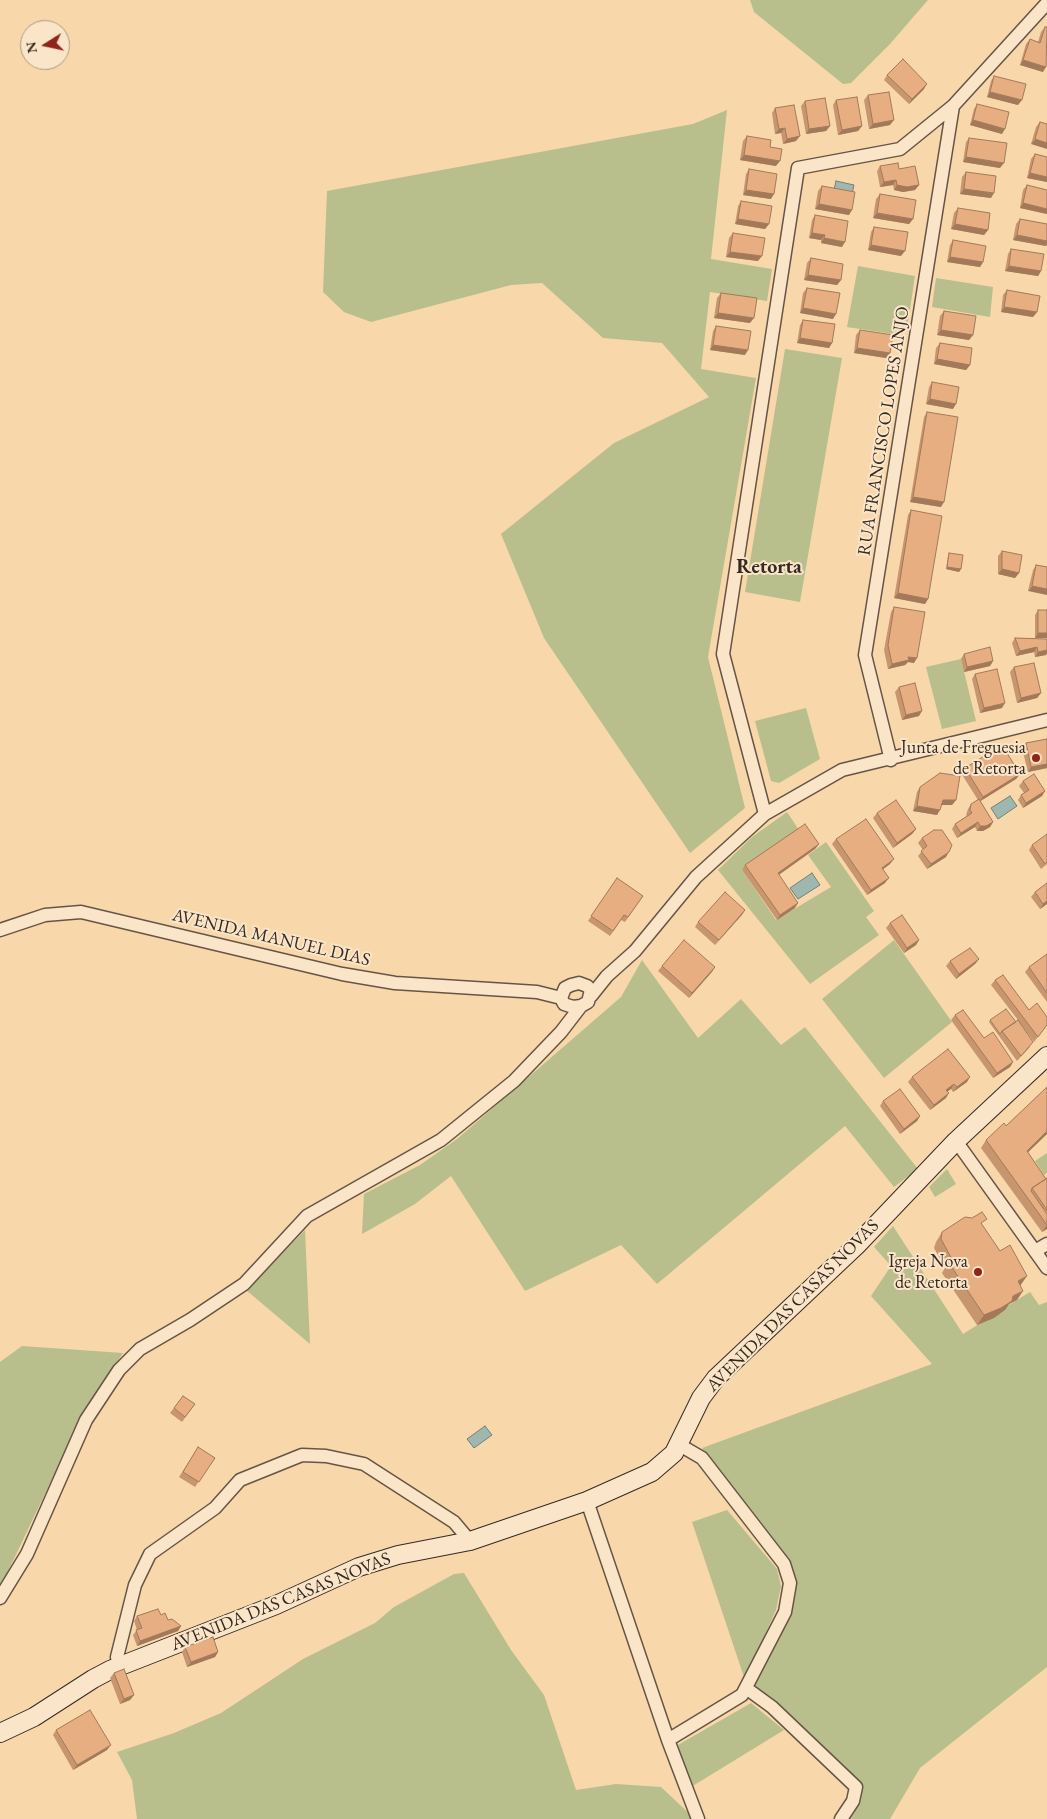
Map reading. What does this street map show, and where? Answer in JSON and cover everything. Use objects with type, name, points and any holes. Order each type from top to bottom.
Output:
[{"type":"street","points":[[765,814],[723,654],[798,168],[900,149],[953,106],[1047,3]]},
{"type":"street","name":"RUA FRANCISCO LOPES ANJO","points":[[891,760],[866,654],[953,106]]},
{"type":"street","name":"AVENIDA MANUEL DIAS","points":[[537,992],[573,1007],[581,1006],[588,1002],[607,976],[635,951],[696,877],[765,814],[842,770],[891,760],[1047,720]]},
{"type":"street","name":"AVENIDA MANUEL DIAS","points":[[0,930],[45,915],[81,912],[342,974],[395,983],[537,992],[607,976]]},
{"type":"street","points":[[562,1032],[562,1001],[565,988],[575,984],[587,986],[591,990],[591,996]]},
{"type":"street","points":[[0,1598],[27,1554],[86,1420],[119,1370],[140,1349],[190,1320],[244,1284],[307,1216],[440,1140],[514,1081],[562,1032],[581,1006]]},
{"type":"street","name":"AVENIDA DAS CASAS NOVAS","points":[[0,1734],[34,1717],[93,1679],[119,1667],[276,1606],[359,1566],[398,1555],[470,1541],[587,1501],[652,1472],[665,1462],[678,1444],[701,1398],[716,1378],[856,1246],[956,1142],[1044,1065]]},
{"type":"street","points":[[956,1142],[1047,1268]]},
{"type":"street","points":[[1035,1251],[1047,1244]]},
{"type":"street","points":[[668,1740],[742,1695],[785,1612],[790,1583],[784,1564],[702,1458],[678,1444]]},
{"type":"street","points":[[119,1667],[117,1657],[135,1584],[150,1554],[214,1508],[240,1480],[302,1455],[326,1456],[364,1464],[454,1522],[470,1541]]},
{"type":"street","points":[[587,1501],[668,1740],[698,1819]]},
{"type":"street","points":[[746,1688],[772,1707],[856,1787],[853,1801],[841,1819]]},
{"type":"green space","points":[[750,0],[928,0],[890,44],[851,83],[843,84],[754,12]]},
{"type":"green space","points":[[727,110],[711,259],[772,269],[767,301],[710,292],[701,369],[756,378],[708,657],[745,808],[690,853],[544,638],[501,534],[614,443],[709,397],[662,343],[603,338],[542,283],[511,285],[371,322],[344,312],[323,292],[327,191],[693,124]]},
{"type":"green space","points":[[858,266],[915,276],[907,329],[900,328],[899,335],[847,327]]},
{"type":"green space","points":[[936,278],[993,287],[990,317],[932,307]]},
{"type":"green space","points":[[785,349],[842,358],[800,602],[745,592]]},
{"type":"green space","points":[[961,659],[976,721],[942,729],[926,667]]},
{"type":"green space","points":[[806,708],[820,759],[779,783],[771,781],[755,721]]},
{"type":"green space","points":[[787,812],[799,830],[742,870],[776,920],[831,887],[808,855],[826,842],[874,911],[866,917],[879,935],[810,984],[718,870],[752,837]]},
{"type":"green space","points":[[894,940],[952,1022],[884,1078],[822,999]]},
{"type":"green space","points":[[642,960],[698,1038],[741,999],[781,1045],[805,1027],[918,1169],[894,1187],[845,1126],[657,1284],[621,1245],[525,1291],[451,1176],[415,1204],[362,1234],[364,1194],[420,1165],[457,1139],[621,997]]},
{"type":"green space","points":[[1047,1153],[1047,1173],[1044,1175],[1035,1161]]},
{"type":"green space","points":[[947,1169],[956,1184],[935,1197],[929,1187]]},
{"type":"green space","points":[[893,1226],[963,1334],[987,1319],[994,1318],[1005,1310],[1007,1306],[1030,1292],[1039,1305],[1047,1302],[1047,1667],[920,1768],[890,1819],[841,1819],[856,1787],[746,1688],[785,1612],[790,1583],[781,1560],[702,1448],[932,1364],[871,1296],[891,1266],[874,1247]]},
{"type":"green space","points":[[305,1230],[310,1344],[246,1290]]},
{"type":"green space","points":[[22,1346],[123,1353],[85,1410],[0,1588],[0,1362]]},
{"type":"green space","points":[[727,1510],[777,1569],[781,1586],[776,1610],[745,1680],[692,1522]]},
{"type":"green space","points":[[464,1573],[511,1650],[544,1695],[576,1790],[616,1784],[661,1787],[695,1819],[137,1819],[132,1780],[117,1752],[174,1733],[221,1713],[303,1659],[375,1623],[394,1607],[454,1574]]},
{"type":"green space","points":[[751,1703],[784,1730],[691,1787],[678,1745]]},
{"type":"water","points":[[836,181],[854,185],[852,194],[834,190]]},
{"type":"water","points":[[1010,796],[1017,806],[998,819],[991,808]]},
{"type":"water","points":[[812,873],[820,885],[798,899],[790,888]]},
{"type":"water","points":[[485,1426],[492,1435],[474,1448],[467,1439]]},
{"type":"building","points":[[1045,27],[1047,27],[1046,67],[1023,60],[1030,39],[1040,43]]},
{"type":"building","points":[[903,59],[927,84],[912,99],[887,75]]},
{"type":"building","points":[[994,76],[1026,84],[1022,100],[990,92]]},
{"type":"building","points":[[889,92],[894,120],[873,124],[868,95]]},
{"type":"building","points":[[857,97],[862,126],[842,130],[836,100]]},
{"type":"building","points":[[825,98],[830,126],[809,129],[805,101]]},
{"type":"building","points":[[977,104],[1009,112],[1005,129],[973,120]]},
{"type":"building","points":[[794,105],[800,136],[787,139],[785,128],[779,129],[775,108]]},
{"type":"building","points":[[1040,122],[1047,124],[1047,143],[1035,139]]},
{"type":"building","points":[[747,136],[771,140],[770,147],[782,149],[780,161],[744,155]]},
{"type":"building","points":[[969,138],[1007,143],[1004,163],[966,157]]},
{"type":"building","points":[[1035,154],[1047,157],[1047,177],[1030,173]]},
{"type":"building","points":[[898,163],[899,169],[915,166],[919,185],[907,187],[897,185],[896,180],[884,182],[880,166]]},
{"type":"building","points":[[749,169],[777,174],[774,194],[746,190]]},
{"type":"building","points":[[966,172],[996,176],[994,193],[964,189]]},
{"type":"building","points":[[1027,185],[1047,190],[1047,209],[1023,203]]},
{"type":"building","points":[[822,186],[855,192],[852,210],[819,204]]},
{"type":"building","points":[[880,194],[916,200],[913,219],[877,213]]},
{"type":"building","points":[[741,201],[772,206],[769,224],[738,219]]},
{"type":"building","points":[[958,208],[990,213],[988,230],[955,224]]},
{"type":"building","points":[[815,215],[848,221],[845,242],[824,238],[825,235],[812,233]]},
{"type":"building","points":[[1020,219],[1047,224],[1047,241],[1017,235]]},
{"type":"building","points":[[874,227],[908,232],[905,251],[871,245]]},
{"type":"building","points":[[733,233],[765,238],[762,256],[730,252]]},
{"type":"building","points":[[953,240],[986,246],[983,262],[950,257]]},
{"type":"building","points":[[1011,249],[1044,254],[1041,271],[1009,266]]},
{"type":"building","points":[[811,258],[843,264],[841,280],[808,275]]},
{"type":"building","points":[[807,288],[840,293],[836,314],[803,308]]},
{"type":"building","points":[[1007,290],[1040,296],[1037,312],[1004,307]]},
{"type":"building","points":[[721,293],[757,298],[754,318],[718,313]]},
{"type":"building","points":[[944,311],[976,316],[973,335],[941,330]]},
{"type":"building","points":[[803,320],[835,324],[832,343],[800,338]]},
{"type":"building","points":[[716,326],[751,331],[748,350],[713,345]]},
{"type":"building","points":[[860,330],[893,335],[890,353],[857,348]]},
{"type":"building","points":[[940,343],[972,348],[970,365],[937,359]]},
{"type":"building","points":[[932,382],[959,387],[956,404],[930,399]]},
{"type":"building","points":[[927,412],[958,417],[944,502],[913,497]]},
{"type":"building","points":[[911,510],[942,516],[928,599],[898,593]]},
{"type":"building","points":[[1002,551],[1022,555],[1019,573],[1002,569]]},
{"type":"building","points":[[949,553],[963,555],[961,569],[947,567]]},
{"type":"building","points":[[1036,565],[1047,567],[1047,589],[1032,586]]},
{"type":"building","points":[[894,607],[925,612],[917,658],[908,657],[909,660],[892,664],[888,645]]},
{"type":"building","points":[[1038,610],[1047,610],[1047,633],[1038,633]]},
{"type":"building","points":[[1015,638],[1047,639],[1047,650],[1038,652],[1037,647],[1020,651]]},
{"type":"building","points":[[990,647],[993,661],[967,667],[964,654]]},
{"type":"building","points":[[1034,663],[1041,693],[1021,698],[1014,667]]},
{"type":"building","points":[[997,669],[1005,703],[984,708],[975,674]]},
{"type":"building","points":[[915,683],[922,711],[906,715],[899,687]]},
{"type":"building","name":"Junta de Freguesia de Retorta","points":[[1047,739],[1047,764],[1031,767],[1026,743]]},
{"type":"building","points":[[1002,745],[1020,774],[983,797],[965,768]]},
{"type":"building","points":[[940,773],[960,776],[956,800],[943,800],[940,810],[917,806],[920,787]]},
{"type":"building","points":[[1034,774],[1045,791],[1026,803],[1021,795],[1029,790],[1023,781]]},
{"type":"building","points":[[979,799],[993,822],[986,826],[980,826],[978,822],[961,833],[955,824],[972,813],[970,810],[971,804]]},
{"type":"building","points":[[896,800],[916,829],[897,843],[877,813]]},
{"type":"building","points":[[866,819],[894,859],[882,868],[889,878],[871,890],[836,839]]},
{"type":"building","points":[[805,824],[819,844],[778,873],[798,903],[780,915],[745,865]]},
{"type":"building","points":[[934,830],[942,830],[952,845],[949,852],[931,864],[921,851],[927,846],[922,838]]},
{"type":"building","points":[[1047,834],[1047,862],[1045,864],[1032,845]]},
{"type":"building","points":[[617,878],[643,896],[628,917],[624,915],[613,931],[591,916]]},
{"type":"building","points":[[1047,883],[1047,901],[1043,904],[1035,892]]},
{"type":"building","points":[[725,892],[745,910],[719,940],[698,922]]},
{"type":"building","points":[[902,915],[919,940],[907,948],[890,923]]},
{"type":"building","points":[[684,940],[715,967],[692,993],[662,966]]},
{"type":"building","points":[[970,948],[979,959],[959,974],[950,961]]},
{"type":"building","points":[[1047,954],[1047,993],[1029,967]]},
{"type":"building","points":[[1003,975],[1029,1010],[1037,1003],[1047,1017],[1047,1025],[1038,1037],[995,980]]},
{"type":"building","points":[[1006,1009],[1016,1022],[1000,1034],[990,1020]]},
{"type":"building","points":[[963,1010],[984,1038],[993,1032],[1013,1062],[997,1073],[955,1015]]},
{"type":"building","points":[[1018,1020],[1033,1042],[1021,1056],[1002,1031]]},
{"type":"building","points":[[948,1049],[970,1077],[957,1087],[954,1084],[946,1090],[949,1093],[934,1105],[912,1077]]},
{"type":"building","points":[[1047,1087],[1047,1131],[1027,1151],[1046,1179],[1032,1188],[1031,1191],[1047,1214],[1047,1225],[986,1140],[1004,1123],[1006,1126]]},
{"type":"building","points":[[900,1089],[920,1116],[904,1129],[883,1101]]},
{"type":"building","points":[[1047,1178],[1047,1210],[1032,1188]]},
{"type":"building","name":"Igreja Nova de Retorta","points":[[982,1212],[987,1219],[981,1223],[1000,1251],[1010,1245],[1027,1276],[1018,1281],[1023,1291],[1013,1296],[1012,1301],[984,1315],[949,1263],[953,1261],[941,1239],[942,1232],[965,1217],[972,1218]]},
{"type":"building","points":[[183,1396],[195,1404],[185,1417],[174,1408]]},
{"type":"building","points":[[198,1447],[215,1458],[199,1482],[183,1472]]},
{"type":"building","points":[[158,1609],[161,1615],[165,1613],[168,1620],[172,1619],[181,1626],[140,1641],[136,1630],[142,1628],[137,1616]]},
{"type":"building","points":[[213,1637],[218,1652],[191,1662],[185,1647]]},
{"type":"building","points":[[124,1669],[134,1695],[124,1699],[114,1673]]},
{"type":"building","points":[[90,1710],[111,1745],[77,1765],[56,1730]]},
{"type":"place","name":"Junta de Freguesia de Retorta","points":[[1036,758]]},
{"type":"place","name":"Igreja Nova de Retorta","points":[[978,1272]]},
{"type":"district","name":"Retorta","points":[[769,568]]}]
